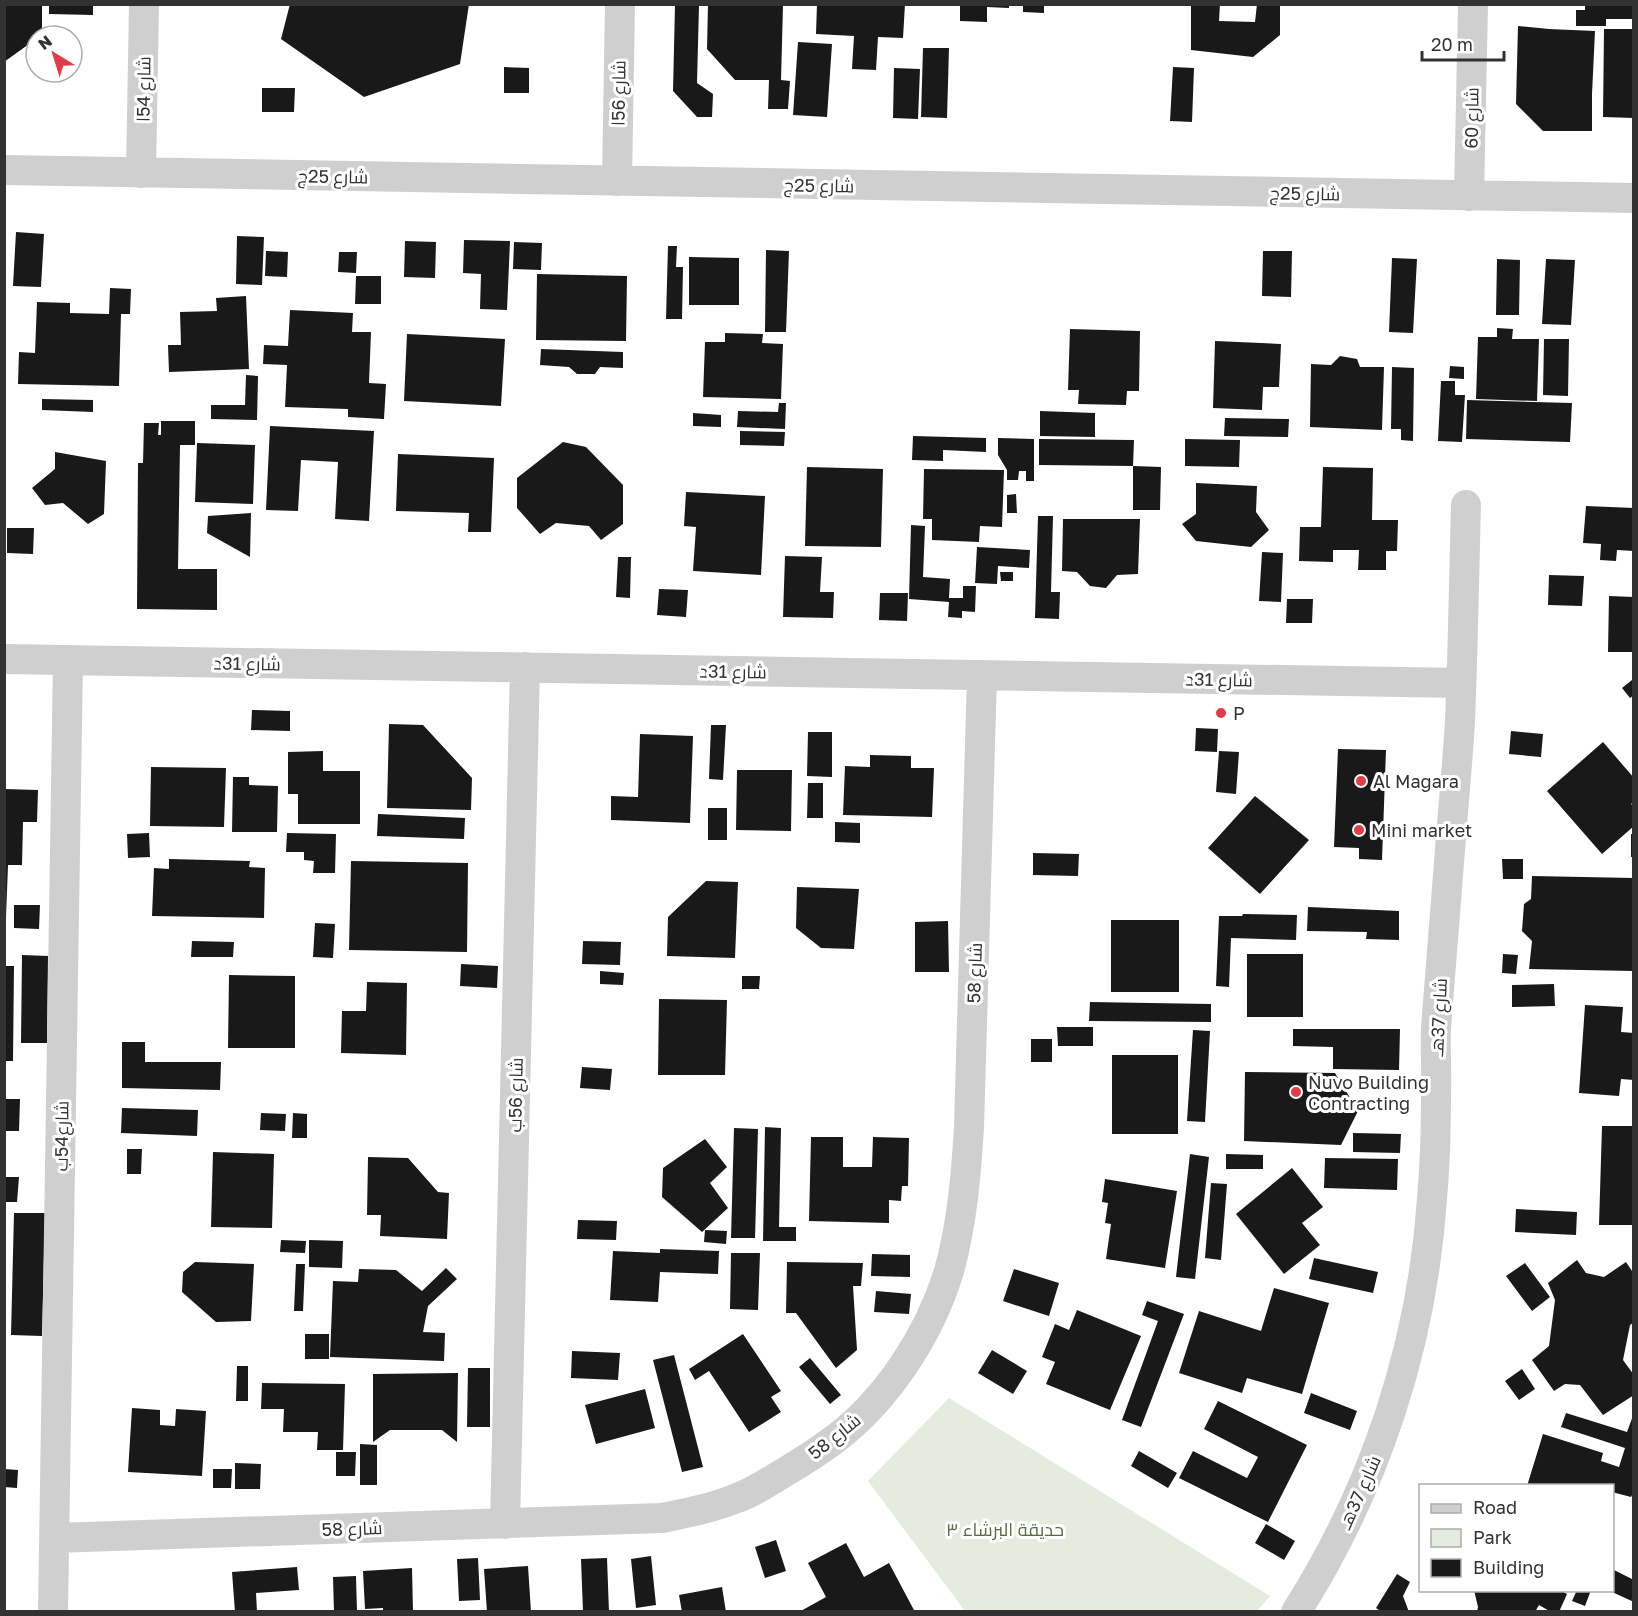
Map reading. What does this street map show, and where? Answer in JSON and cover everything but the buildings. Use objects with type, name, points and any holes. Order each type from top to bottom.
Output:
[{"type":"street","name":"شارع 54ا","points":[[141,173],[144,4]]},
{"type":"street","name":"شارع 56ا","points":[[617,181],[620,4]]},
{"type":"street","name":"شارع 60","points":[[1469,196],[1473,4]]},
{"type":"street","name":"شارع 25ج","points":[[4,171],[1634,198]]},
{"type":"street","name":"شارع 37هـ","points":[[1296,1611],[1337,1542],[1359,1496],[1394,1403],[1418,1306],[1428,1241],[1433,1181],[1435,1041],[1460,722],[1466,505]]},
{"type":"street","name":"شارع 31د","points":[[4,659],[1461,683]]},
{"type":"street","name":"شارع54ب","points":[[53,1611],[68,660]]},
{"type":"street","name":"شارع 56ب","points":[[505,1524],[525,667]]},
{"type":"street","name":"شارع 58","points":[[54,1538],[662,1518],[700,1510],[738,1498],[806,1460],[836,1438],[875,1401],[910,1354],[926,1328],[938,1301],[956,1245],[965,1191],[969,1127],[982,675]]},
{"type":"green space","name":"حديقة البرشاء ٣","points":[[949,1398],[1270,1596],[1257,1611],[965,1611],[868,1481]]},
{"type":"place","name":"P","points":[[1221,713]]},
{"type":"place","name":"Al Magara","points":[[1361,781]]},
{"type":"place","name":"Mini market","points":[[1359,830]]},
{"type":"place","name":"Nuvo Building Contracting","points":[[1296,1092]]}]
